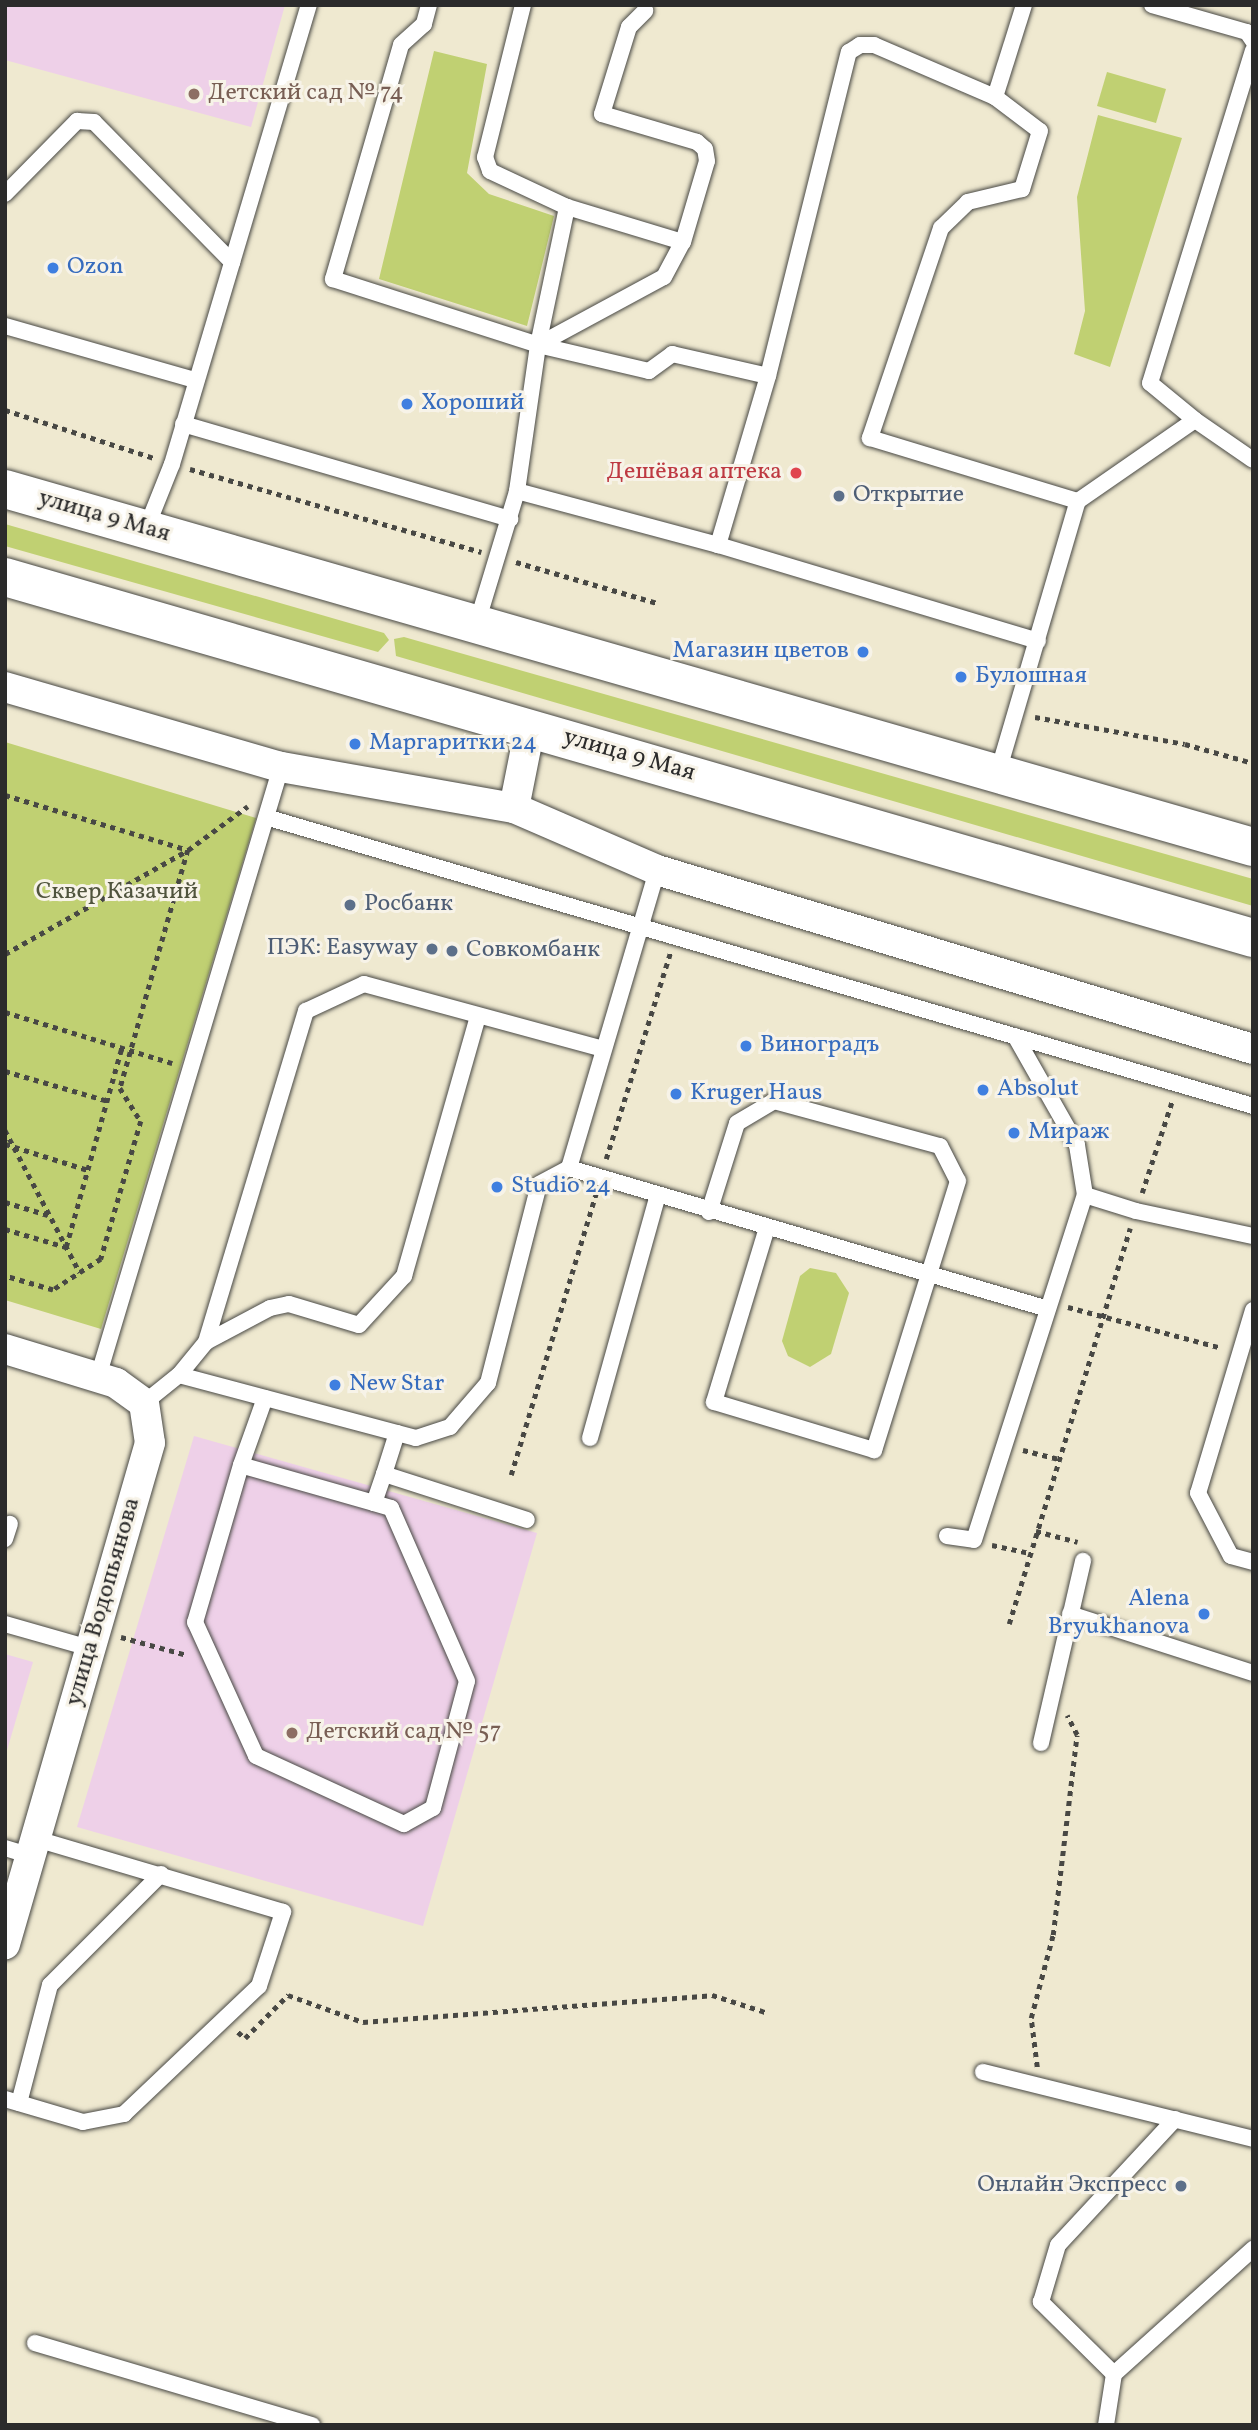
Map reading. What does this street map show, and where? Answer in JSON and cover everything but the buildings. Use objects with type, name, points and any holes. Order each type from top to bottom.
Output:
[{"type":"main road","name":"улица 9 Мая","points":[[5,489],[1253,847]]},
{"type":"main road","name":"улица 9 Мая","points":[[5,577],[1253,938]]},
{"type":"street","points":[[5,687],[281,767],[514,808],[657,870],[1253,1049]]},
{"type":"street","points":[[514,808],[530,728]]},
{"type":"street","points":[[5,1349],[98,1377],[144,1403]]},
{"type":"street","name":"улица Водопьянова","points":[[5,1944],[24,1848],[93,1649],[150,1443],[144,1403]]},
{"type":"lane","points":[[146,529],[172,464],[194,380],[309,5]]},
{"type":"lane","points":[[429,5],[424,24],[401,46],[333,279],[538,345],[649,372],[672,354],[768,376]]},
{"type":"lane","points":[[523,5],[485,157],[490,171],[504,180],[567,207],[683,242]]},
{"type":"lane","points":[[995,97],[1024,5]]},
{"type":"lane","points":[[1152,5],[1247,32],[1253,41]]},
{"type":"lane","points":[[538,345],[664,277],[683,242],[707,161],[705,149],[697,142],[602,114],[629,27],[645,11]]},
{"type":"lane","points":[[718,545],[768,376],[849,52],[860,45],[874,46],[995,97],[1040,131],[1022,189],[968,202],[941,229],[870,438],[1079,500]]},
{"type":"lane","points":[[1253,51],[1150,383],[1195,420],[1253,460]]},
{"type":"lane","points":[[5,194],[77,121],[94,122],[232,262]]},
{"type":"lane","points":[[477,623],[517,491],[538,345],[567,207]]},
{"type":"lane","points":[[5,326],[194,380]]},
{"type":"lane","points":[[998,772],[1079,500],[1195,420]]},
{"type":"lane","points":[[183,425],[510,519]]},
{"type":"lane","points":[[517,491],[718,545],[1038,640]]},
{"type":"lane","points":[[98,1377],[270,813],[281,767]]},
{"type":"lane","points":[[270,813],[640,927],[1253,1106]]},
{"type":"lane","points":[[569,1168],[657,870]]},
{"type":"lane","points":[[144,1403],[180,1375],[206,1342],[306,1011],[364,984],[603,1049]]},
{"type":"lane","points":[[206,1342],[279,1304],[359,1325],[404,1276],[478,1016]]},
{"type":"lane","points":[[947,1536],[974,1540],[1086,1195],[1077,1145],[1015,1036]]},
{"type":"lane","points":[[709,1212],[737,1124],[774,1101],[940,1146],[958,1181],[874,1450],[714,1402],[767,1228]]},
{"type":"lane","points":[[180,1375],[416,1438],[450,1427],[488,1383],[539,1184],[569,1168],[709,1212],[1049,1306]]},
{"type":"lane","points":[[590,1438],[657,1195]]},
{"type":"lane","points":[[1086,1195],[1136,1211],[1253,1236]]},
{"type":"lane","points":[[1253,1310],[1198,1493],[1231,1556],[1253,1562]]},
{"type":"lane","points":[[241,1465],[391,1508],[467,1681],[433,1808],[404,1824],[256,1756],[195,1622],[241,1465],[265,1398]]},
{"type":"lane","points":[[374,1503],[397,1433]]},
{"type":"lane","points":[[384,1474],[527,1520]]},
{"type":"lane","points":[[1041,1743],[1051,1684],[1083,1561]]},
{"type":"lane","points":[[1070,1614],[1253,1673]]},
{"type":"lane","points":[[5,1624],[93,1649]]},
{"type":"lane","points":[[24,1848],[161,1874],[283,1912],[259,1986],[124,2114],[83,2122],[12,2101],[50,1985],[161,1874]]},
{"type":"lane","points":[[982,2072],[1253,2139]]},
{"type":"lane","points":[[1114,2374],[1041,2302],[1058,2245],[1175,2119]]},
{"type":"lane","points":[[1106,2425],[1114,2374],[1253,2249]]},
{"type":"lane","points":[[36,2343],[312,2425]]},
{"type":"path","points":[[5,410],[172,464],[657,603]]},
{"type":"path","points":[[1016,713],[1185,744],[1253,763]]},
{"type":"path","points":[[5,795],[188,850]]},
{"type":"path","points":[[5,954],[188,850],[254,802],[270,813]]},
{"type":"path","points":[[5,1276],[53,1290],[101,1259],[141,1121],[120,1088],[188,850]]},
{"type":"path","points":[[512,1475],[675,937]]},
{"type":"path","points":[[5,1012],[191,1069]]},
{"type":"path","points":[[66,1247],[122,1047]]},
{"type":"path","points":[[5,1070],[108,1101]]},
{"type":"path","points":[[1009,1624],[1101,1316],[1177,1084]]},
{"type":"path","points":[[5,1130],[80,1273]]},
{"type":"path","points":[[5,1144],[88,1170]]},
{"type":"path","points":[[5,1202],[49,1215]]},
{"type":"path","points":[[5,1229],[66,1247]]},
{"type":"path","points":[[1049,1306],[1101,1316],[1239,1353]]},
{"type":"path","points":[[1005,1446],[1059,1459]]},
{"type":"path","points":[[1037,1530],[1083,1543],[1083,1561]]},
{"type":"path","points":[[974,1540],[1029,1555]]},
{"type":"path","points":[[121,1637],[196,1657],[208,1651]]},
{"type":"path","points":[[1039,2085],[1031,2018],[1053,1935],[1077,1735],[1051,1684]]},
{"type":"path","points":[[224,2020],[245,2038],[288,1995],[363,2022],[712,1995],[765,2012]]},
{"type":"shaded area","name":"Детский сад № 74","points":[[5,5],[285,5],[251,127],[5,60]]},
{"type":"shaded area","name":"Детский сад № 57","points":[[194,1436],[537,1533],[423,1926],[77,1827]]},
{"type":"shaded area","points":[[5,1654],[33,1662],[5,1757]]},
{"type":"green space","points":[[434,51],[487,64],[467,173],[489,194],[554,216],[527,326],[379,279]]},
{"type":"green space","points":[[1107,72],[1166,89],[1156,123],[1097,106]]},
{"type":"green space","points":[[1098,115],[1182,138],[1110,367],[1074,354],[1085,311],[1077,197]]},
{"type":"green space","points":[[5,524],[384,633],[389,640],[378,652],[5,546]]},
{"type":"green space","points":[[404,637],[1253,879],[1253,906],[396,656],[394,639]]},
{"type":"green space","name":"Сквер Казачий","points":[[5,742],[256,818],[101,1329],[5,1300]]},
{"type":"green space","points":[[810,1268],[836,1273],[849,1293],[831,1354],[810,1367],[788,1356],[782,1341],[800,1276]]},
{"type":"place","name":"Детский сад № 74","points":[[194,94]]},
{"type":"place","name":"Ozon","points":[[53,268]]},
{"type":"place","name":"Хороший","points":[[407,404]]},
{"type":"place","name":"Дешёвая аптека","points":[[796,473]]},
{"type":"place","name":"Открытие","points":[[839,496]]},
{"type":"place","name":"Магазин цветов","points":[[863,652]]},
{"type":"place","name":"Булошная","points":[[961,677]]},
{"type":"place","name":"Маргаритки 24","points":[[355,744]]},
{"type":"place","name":"Росбанк","points":[[350,905]]},
{"type":"place","name":"ПЭК: Easyway","points":[[432,949]]},
{"type":"place","name":"Совкомбанк","points":[[452,951]]},
{"type":"place","name":"Виноградъ","points":[[746,1046]]},
{"type":"place","name":"Absolut","points":[[983,1090]]},
{"type":"place","name":"Kruger Haus","points":[[676,1094]]},
{"type":"place","name":"Мираж","points":[[1014,1133]]},
{"type":"place","name":"Studio 24","points":[[497,1187]]},
{"type":"place","name":"New Star","points":[[335,1385]]},
{"type":"place","name":"Alena Bryukhanova","points":[[1204,1614]]},
{"type":"place","name":"Детский сад № 57","points":[[292,1733]]},
{"type":"place","name":"Онлайн Экспресс","points":[[1181,2186]]}]
